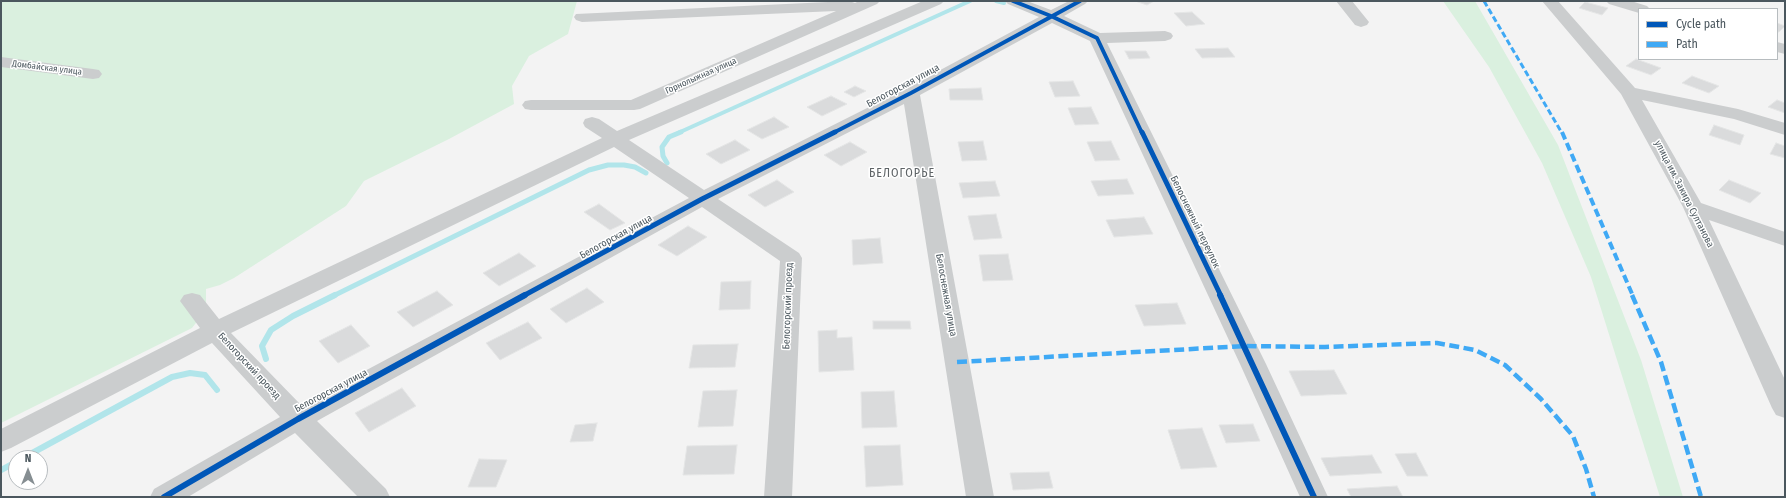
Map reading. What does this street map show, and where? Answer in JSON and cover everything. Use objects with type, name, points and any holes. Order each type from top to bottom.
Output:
[{"type":"street","points":[[1,441],[215,331],[615,139],[936,1]]},
{"type":"street","points":[[1013,1],[1051,16],[1097,38],[1166,36]]},
{"type":"street","name":"Белогорская улица","points":[[164,497],[298,419],[702,199],[911,93],[1080,1]]},
{"type":"street","points":[[1344,1],[1361,22]]},
{"type":"street","name":"улица им. Закира Султанова","points":[[1550,1],[1629,92],[1693,207],[1783,399]]},
{"type":"street","points":[[1614,1],[1638,8]]},
{"type":"street","name":"Горнолыжная улица","points":[[582,17],[867,3]]},
{"type":"street","name":"Горнолыжная улица","points":[[531,105],[634,105],[867,3]]},
{"type":"street","name":"Белоснежный переулок","points":[[1097,38],[1253,364],[1314,497]]},
{"type":"street","name":"Домбайская улица","points":[[1,62],[93,74]]},
{"type":"street","points":[[1629,92],[1738,114],[1785,130]]},
{"type":"street","name":"Белоснежная улица","points":[[911,93],[980,497]]},
{"type":"street","name":"Белогорский проезд","points":[[592,123],[791,258],[778,497]]},
{"type":"street","points":[[1693,207],[1785,239]]},
{"type":"street","name":"Белогорский проезд","points":[[192,301],[215,331],[298,419],[376,497]]},
{"type":"green space","points":[[1,1],[577,1],[568,34],[529,56],[512,86],[514,104],[449,139],[364,181],[346,206],[234,278],[220,285],[206,289],[206,310],[192,328],[1,423]]},
{"type":"green space","points":[[1443,1],[1475,1],[1558,145],[1641,360],[1683,497],[1660,497],[1591,277],[1542,163],[1489,67]]},
{"type":"building","points":[[1135,1],[1154,1],[1147,5]]},
{"type":"building","points":[[1585,2],[1608,8],[1602,15],[1579,8]]},
{"type":"building","points":[[1192,12],[1205,24],[1186,26],[1174,13]]},
{"type":"building","points":[[1778,23],[1785,26],[1778,32]]},
{"type":"building","points":[[1228,48],[1235,57],[1202,58],[1195,49]]},
{"type":"building","points":[[1125,51],[1146,51],[1150,58],[1129,59]]},
{"type":"building","points":[[1636,59],[1661,68],[1651,75],[1626,66]]},
{"type":"building","points":[[1692,76],[1719,86],[1709,93],[1682,83]]},
{"type":"building","points":[[1073,81],[1080,96],[1055,97],[1049,82]]},
{"type":"building","points":[[855,86],[866,91],[854,97],[844,92]]},
{"type":"building","points":[[981,88],[983,100],[950,100],[949,89]]},
{"type":"building","points":[[831,96],[847,104],[822,116],[807,107]]},
{"type":"building","points":[[1777,100],[1785,103],[1785,113],[1768,107]]},
{"type":"building","points":[[1091,107],[1099,124],[1075,125],[1068,108]]},
{"type":"building","points":[[774,117],[789,127],[762,139],[747,130]]},
{"type":"building","points":[[1714,125],[1744,135],[1740,145],[1709,135]]},
{"type":"building","points":[[735,140],[750,150],[721,164],[706,154]]},
{"type":"building","points":[[983,141],[987,160],[962,161],[958,142]]},
{"type":"building","points":[[1111,141],[1120,160],[1095,161],[1087,142]]},
{"type":"building","points":[[850,142],[867,152],[841,166],[824,155]]},
{"type":"building","points":[[1776,143],[1785,146],[1785,158],[1770,154]]},
{"type":"building","points":[[1127,179],[1134,194],[1098,196],[1091,181]]},
{"type":"building","points":[[777,180],[794,192],[765,207],[748,195]]},
{"type":"building","points":[[1729,180],[1761,193],[1750,203],[1719,190]]},
{"type":"building","points":[[995,181],[1000,196],[963,198],[959,183]]},
{"type":"building","points":[[599,204],[625,223],[610,230],[584,212]]},
{"type":"building","points":[[996,214],[1002,238],[974,240],[968,216]]},
{"type":"building","points":[[1144,217],[1153,234],[1114,237],[1106,220]]},
{"type":"building","points":[[688,226],[707,237],[677,256],[658,245]]},
{"type":"building","points":[[880,238],[883,263],[853,265],[852,240]]},
{"type":"building","points":[[519,253],[536,266],[499,286],[483,273]]},
{"type":"building","points":[[1008,254],[1013,280],[983,281],[979,255]]},
{"type":"building","points":[[751,281],[750,309],[719,310],[721,282]]},
{"type":"building","points":[[587,288],[604,302],[566,323],[550,309]]},
{"type":"building","points":[[437,291],[453,305],[413,327],[397,312]]},
{"type":"building","points":[[1177,303],[1186,324],[1144,326],[1135,305]]},
{"type":"building","points":[[873,321],[910,321],[911,329],[873,329]]},
{"type":"building","points":[[528,322],[542,338],[500,360],[486,343]]},
{"type":"building","points":[[351,325],[370,346],[338,363],[319,341]]},
{"type":"building","points":[[837,330],[837,338],[852,337],[854,370],[819,372],[818,331]]},
{"type":"building","points":[[738,344],[735,367],[689,368],[693,345]]},
{"type":"building","points":[[1334,370],[1347,394],[1301,396],[1289,371]]},
{"type":"building","points":[[402,388],[416,406],[369,432],[355,413]]},
{"type":"building","points":[[737,390],[733,426],[698,427],[703,391]]},
{"type":"building","points":[[894,391],[897,427],[862,428],[861,392]]},
{"type":"building","points":[[597,423],[593,441],[570,442],[575,425]]},
{"type":"building","points":[[1253,424],[1260,441],[1226,443],[1219,425]]},
{"type":"building","points":[[1202,428],[1217,467],[1181,469],[1168,430]]},
{"type":"building","points":[[737,445],[734,474],[683,475],[687,446]]},
{"type":"building","points":[[900,445],[903,485],[866,487],[864,446]]},
{"type":"building","points":[[1416,453],[1428,476],[1407,476],[1395,454]]},
{"type":"building","points":[[1372,455],[1382,473],[1330,476],[1321,458]]},
{"type":"building","points":[[479,459],[507,460],[496,487],[468,487]]},
{"type":"building","points":[[1049,472],[1053,488],[1013,490],[1010,473]]},
{"type":"building","points":[[1397,486],[1403,497],[1351,497],[1347,489]]},
{"type":"waterway","points":[[678,133],[970,1]]},
{"type":"waterway","points":[[996,1],[1004,3]]},
{"type":"waterway","points":[[667,163],[663,156],[662,147],[669,137],[681,132]]},
{"type":"waterway","points":[[333,296],[589,170],[608,165],[624,165],[635,167],[646,173]]},
{"type":"waterway","points":[[266,359],[262,346],[271,330],[293,316],[333,296]]},
{"type":"waterway","points":[[38,450],[172,377],[190,373],[205,375],[217,390]]},
{"type":"waterway","points":[[1,470],[8,466]]},
{"type":"marked path","points":[[1484,1],[1562,132],[1661,362],[1701,497]]},
{"type":"marked path","points":[[957,362],[1245,346],[1325,347],[1437,343],[1475,350],[1505,365],[1541,399],[1573,436],[1586,469],[1594,497]]},
{"type":"cycle path","points":[[1013,1],[1051,16],[1097,38],[1253,364],[1314,497]]},
{"type":"cycle path","points":[[164,497],[298,419],[702,199],[911,93],[1080,1]]},
{"type":"district","name":"БЕЛОГОРЬЕ","points":[[902,174]]}]
